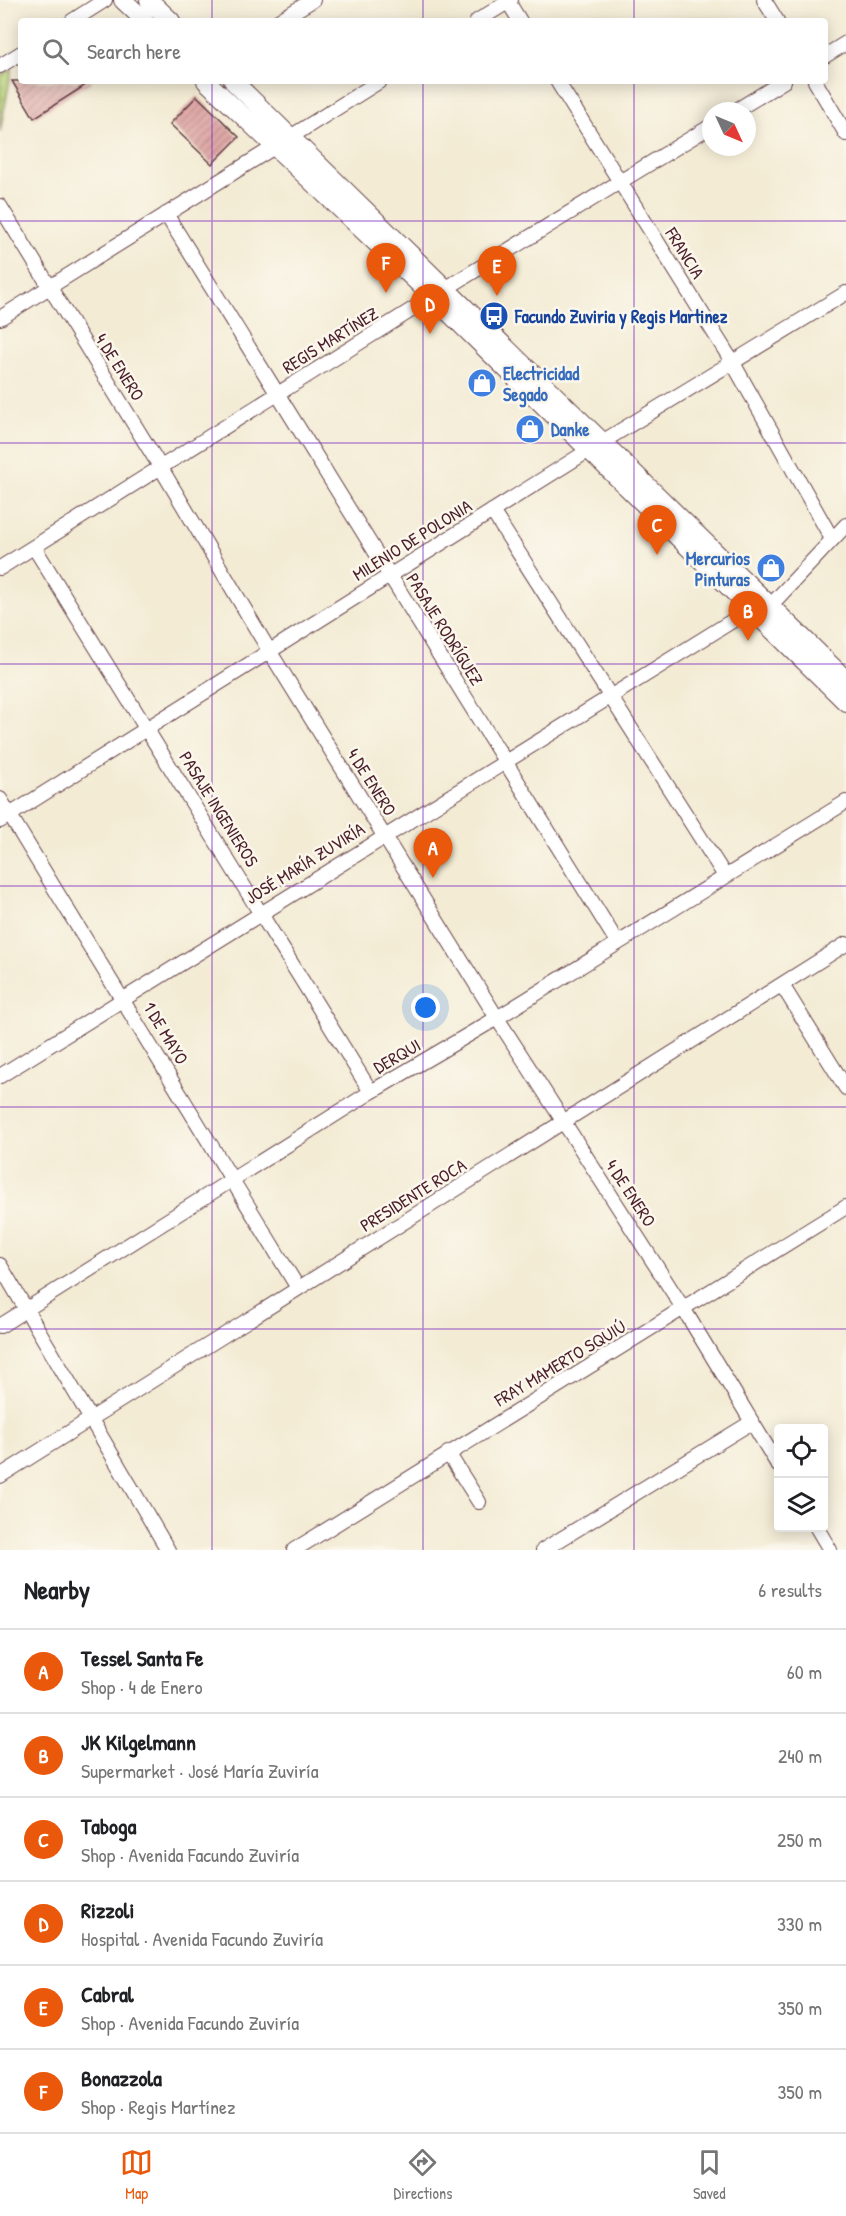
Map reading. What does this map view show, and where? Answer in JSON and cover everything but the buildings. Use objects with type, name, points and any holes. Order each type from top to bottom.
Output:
[{"type":"main road","points":[[123,0],[142,18]]},
{"type":"main road","points":[[149,0],[168,18]]},
{"type":"main road","points":[[209,84],[274,147],[439,293]]},
{"type":"main road","points":[[236,84],[291,137],[439,293],[596,446],[846,702]]},
{"type":"main road","points":[[596,446],[771,605],[846,680]]},
{"type":"street","points":[[77,18],[105,0]]},
{"type":"street","points":[[283,18],[313,0]]},
{"type":"street","points":[[482,18],[509,0],[518,18]]},
{"type":"street","points":[[764,0],[775,18]]},
{"type":"street","points":[[828,54],[846,43]]},
{"type":"street","points":[[0,66],[18,55]]},
{"type":"street","points":[[0,318],[376,84]]},
{"type":"street","name":"FRANCIA","points":[[559,84],[733,363],[832,539]]},
{"type":"street","points":[[749,102],[778,84]]},
{"type":"street","points":[[817,84],[846,134]]},
{"type":"street","name":"REGIS MARTÍNEZ","points":[[0,568],[702,132]]},
{"type":"street","name":"4 DE ENERO","points":[[0,206],[161,468],[270,652],[497,1018],[683,1308],[774,1459]]},
{"type":"street","name":"PASAJE RODRÍGUEZ","points":[[166,214],[617,942]]},
{"type":"street","name":"MILENIO DE POLONIA","points":[[5,818],[596,446],[846,293]]},
{"type":"street","points":[[492,511],[724,876]]},
{"type":"street","points":[[753,608],[771,605],[846,525]]},
{"type":"street","name":"PASAJE INGENIEROS","points":[[34,547],[371,1092]]},
{"type":"street","name":"JOSÉ MARÍA ZUVIRÍA","points":[[0,1076],[384,835],[753,608]]},
{"type":"street","name":"1 DE MAYO","points":[[0,799],[5,818],[123,998],[298,1288]]},
{"type":"street","name":"DERQUI","points":[[0,1326],[371,1092],[497,1018],[846,801]]},
{"type":"street","name":"PRESIDENTE ROCA","points":[[0,1476],[846,944]]},
{"type":"street","points":[[782,985],[846,1088]]},
{"type":"street","name":"FRAY MAMERTO SQUIÚ","points":[[294,1550],[846,1207]]},
{"type":"street","points":[[0,1264],[168,1550]]},
{"type":"street","points":[[543,1550],[752,1422]]},
{"type":"street","points":[[448,1453],[479,1502]]},
{"type":"street","points":[[820,1532],[830,1550]]},
{"type":"green space","points":[[12,69],[0,132],[0,76]]},
{"type":"place","name":"Bonazzola","points":[[386,293]]},
{"type":"place","name":"Cabral","points":[[497,296]]},
{"type":"place","name":"Facundo Zuviria y Regis Martinez","points":[[494,316]]},
{"type":"place","name":"Rizzoli","points":[[430,334]]},
{"type":"place","name":"Electricidad Segado","points":[[482,383]]},
{"type":"place","name":"Danke","points":[[530,429]]},
{"type":"place","name":"Taboga","points":[[657,555]]},
{"type":"place","name":"Mercurios Pinturas","points":[[771,568]]},
{"type":"place","name":"JK Kilgelmann","points":[[748,641]]},
{"type":"place","name":"Tessel Santa Fe","points":[[433,878]]}]
